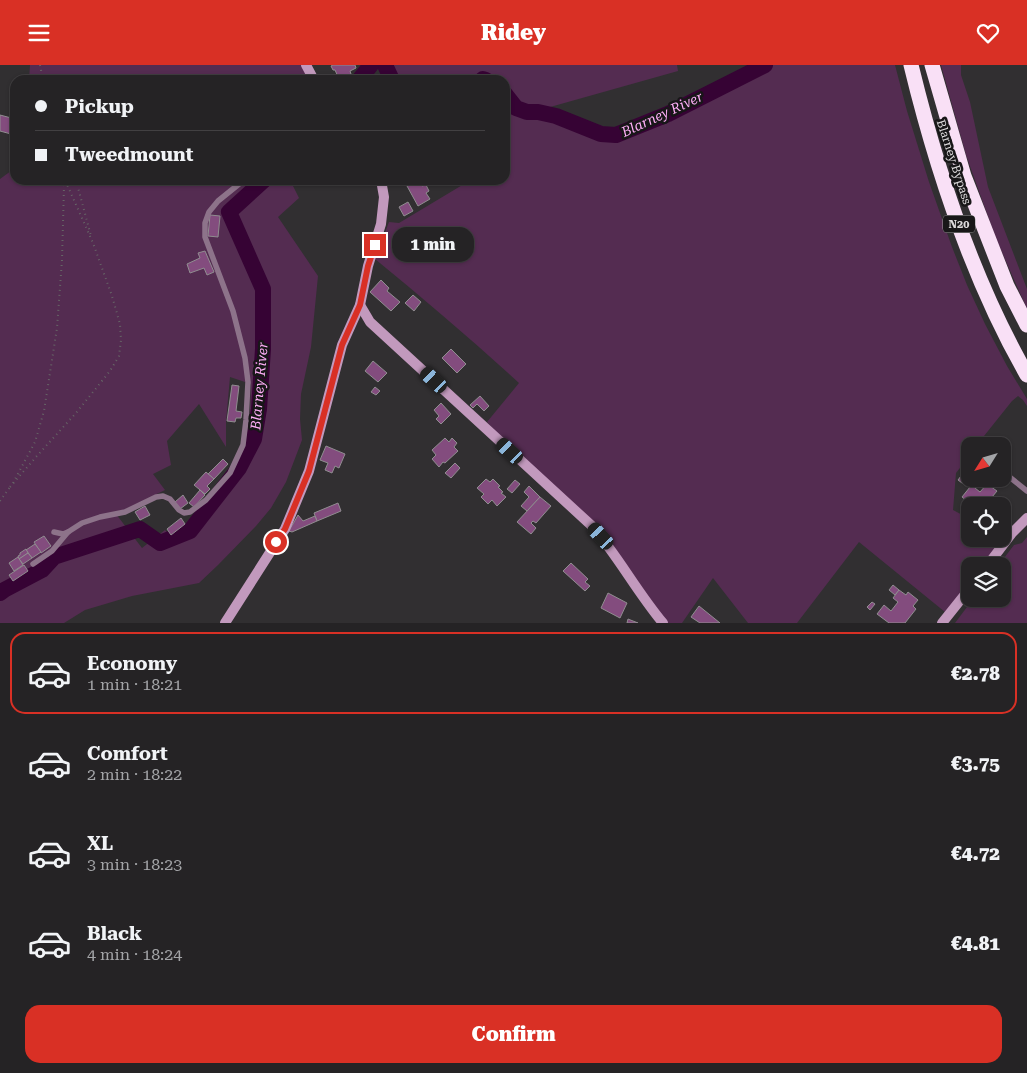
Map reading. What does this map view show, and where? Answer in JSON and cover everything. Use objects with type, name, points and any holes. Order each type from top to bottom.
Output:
[{"type":"highway","name":"Blarney Bypass","points":[[911,65],[925,121],[945,186],[964,238],[987,297],[1027,375]]},
{"type":"highway","name":"Blarney Bypass","points":[[932,65],[964,176],[1007,286],[1027,325]]},
{"type":"street","points":[[225,623],[285,529],[309,471],[342,345],[360,305],[368,266],[381,224],[384,197],[382,185]]},
{"type":"street","points":[[360,305],[370,321],[592,526],[663,623]]},
{"type":"street","points":[[994,557],[1012,533],[1027,518]]},
{"type":"street","points":[[942,623],[961,599]]},
{"type":"lane","points":[[54,532],[63,534],[82,523],[125,512],[156,497],[164,496],[170,499],[179,510],[184,513],[190,512],[206,500],[230,473],[243,445],[248,381],[245,358],[234,311],[205,237],[205,223],[209,212],[218,201],[238,185]]},
{"type":"lane","points":[[1011,478],[1027,491]]},
{"type":"lane","points":[[33,564],[52,551],[68,532]]},
{"type":"path","points":[[10,487],[36,442],[44,411],[57,328],[62,270],[64,185]]},
{"type":"path","points":[[66,185],[93,243]]},
{"type":"path","points":[[0,501],[10,487],[76,413],[120,356],[120,324],[93,243],[77,185]]},
{"type":"shaded area","points":[[30,65],[302,65],[307,75],[29,75]]},
{"type":"shaded area","points":[[391,65],[677,65],[678,71],[543,109],[528,111],[510,91],[510,75],[397,75]]},
{"type":"shaded area","points":[[765,65],[895,65],[929,182],[967,285],[1007,366],[1027,399],[1027,406],[1018,396],[1012,401],[983,437],[961,437],[961,467],[956,473],[953,510],[961,514],[961,547],[996,547],[998,551],[993,557],[961,557],[961,593],[945,612],[859,542],[797,623],[748,623],[713,578],[682,623],[665,623],[592,526],[525,464],[487,422],[519,383],[375,259],[389,222],[399,223],[462,185],[510,185],[511,110],[538,112],[556,116],[601,134],[616,135],[683,106]]},
{"type":"shaded area","points":[[941,65],[961,65],[961,75],[970,102],[988,187],[1027,289],[1027,309],[996,239],[966,155]]},
{"type":"shaded area","points":[[10,172],[10,185],[292,185],[299,198],[278,217],[318,276],[311,347],[301,394],[300,419],[302,440],[286,482],[271,508],[256,526],[199,583],[132,596],[85,610],[64,623],[0,623],[0,179]],"holes":[[[230,377],[251,384],[249,433],[237,468],[208,503],[171,537],[165,530],[142,548],[116,514],[165,490],[153,474],[171,465],[167,441],[199,404],[226,447]]]},
{"type":"shaded area","points":[[1027,537],[1027,623],[955,623],[967,607],[1011,607],[1011,557],[1005,557],[1014,545],[1022,543]]},
{"type":"building","points":[[355,65],[356,68],[350,71],[351,74],[349,75],[337,75],[331,66]]},
{"type":"building","points":[[0,115],[10,118],[10,134],[0,131]]},
{"type":"building","points":[[426,185],[429,191],[426,193],[430,199],[418,206],[407,186]]},
{"type":"building","points":[[408,202],[413,211],[404,216],[399,207]]},
{"type":"building","points":[[210,215],[220,216],[218,237],[208,236]]},
{"type":"building","points":[[205,251],[214,272],[207,275],[204,268],[190,273],[187,264],[200,258],[198,253]]},
{"type":"building","points":[[381,280],[389,288],[387,291],[400,302],[391,311],[370,292]]},
{"type":"building","points":[[413,295],[421,302],[414,311],[405,303]]},
{"type":"building","points":[[451,349],[466,364],[457,373],[442,358]]},
{"type":"building","points":[[373,361],[387,373],[378,382],[365,371]]},
{"type":"building","points":[[232,385],[239,386],[236,411],[242,412],[241,418],[236,418],[235,422],[227,421]]},
{"type":"building","points":[[375,387],[380,391],[376,395],[371,392]]},
{"type":"building","points":[[480,396],[489,406],[484,411],[477,404],[473,408],[470,405]]},
{"type":"building","points":[[441,403],[451,414],[441,424],[436,419],[439,416],[434,410]]},
{"type":"building","points":[[445,438],[449,442],[452,438],[457,443],[454,447],[458,451],[439,467],[432,459],[436,455],[432,450]]},
{"type":"building","points":[[326,446],[345,454],[339,468],[335,466],[332,473],[325,470],[328,463],[320,460]]},
{"type":"building","points":[[223,459],[228,464],[214,479],[208,474]]},
{"type":"building","points":[[455,463],[460,468],[451,478],[445,473]]},
{"type":"building","points":[[206,472],[214,479],[207,486],[210,489],[205,494],[194,485]]},
{"type":"building","points":[[486,479],[490,482],[493,479],[500,486],[498,487],[503,492],[501,493],[506,497],[497,506],[492,500],[488,504],[481,497],[484,494],[477,488]]},
{"type":"building","points":[[515,480],[520,484],[512,493],[507,489]]},
{"type":"building","points":[[529,486],[540,497],[527,511],[521,506],[529,497],[524,492]]},
{"type":"building","points":[[970,487],[976,487],[980,492],[984,487],[991,487],[997,491],[992,497],[962,497]]},
{"type":"building","points":[[200,490],[205,495],[194,507],[189,503]]},
{"type":"building","points":[[183,495],[188,503],[180,509],[175,502]]},
{"type":"building","points":[[540,497],[551,506],[536,523],[533,521],[531,523],[536,528],[531,534],[517,522]]},
{"type":"building","points":[[338,503],[341,511],[317,521],[314,513]]},
{"type":"building","points":[[145,506],[150,515],[140,520],[135,512]]},
{"type":"building","points":[[298,515],[303,521],[315,516],[317,521],[292,532],[289,531]]},
{"type":"building","points":[[181,518],[185,524],[171,535],[167,529]]},
{"type":"building","points":[[44,536],[51,546],[41,553],[34,542]]},
{"type":"building","points":[[35,544],[41,552],[32,558],[26,550]]},
{"type":"building","points":[[26,549],[28,553],[19,559],[20,553]]},
{"type":"building","points":[[28,553],[32,558],[23,564],[19,559]]},
{"type":"building","points":[[18,557],[23,565],[14,571],[9,563]]},
{"type":"building","points":[[571,563],[588,579],[585,582],[590,586],[585,591],[563,571]]},
{"type":"building","points":[[24,565],[28,571],[13,581],[9,575]]},
{"type":"building","points":[[893,585],[899,590],[895,595],[889,590]]},
{"type":"building","points":[[899,590],[906,595],[908,592],[918,600],[913,606],[916,609],[905,623],[889,623],[877,614],[884,605],[891,611],[898,602],[893,598]]},
{"type":"building","points":[[608,593],[627,603],[620,618],[601,608]]},
{"type":"building","points":[[872,602],[875,604],[870,610],[867,607]]},
{"type":"building","points":[[699,606],[720,623],[700,623],[691,617]]},
{"type":"building","points":[[628,619],[638,623],[627,623]]},
{"type":"waterway","name":"Blarney River","points":[[363,75],[371,65]]},
{"type":"waterway","name":"Blarney River","points":[[385,65],[390,75]]},
{"type":"waterway","name":"Blarney River","points":[[510,100],[516,108],[527,112],[538,112],[556,116],[601,134],[616,135],[668,114],[765,65]]},
{"type":"waterway","name":"Blarney River","points":[[0,593],[42,570],[54,557],[140,529],[160,543],[190,531],[239,468],[254,439],[259,409],[263,349],[263,289],[229,212],[259,185]]},
{"type":"route","points":[[276,542],[285,529],[309,471],[342,345],[360,305],[368,266],[375,245]]}]
